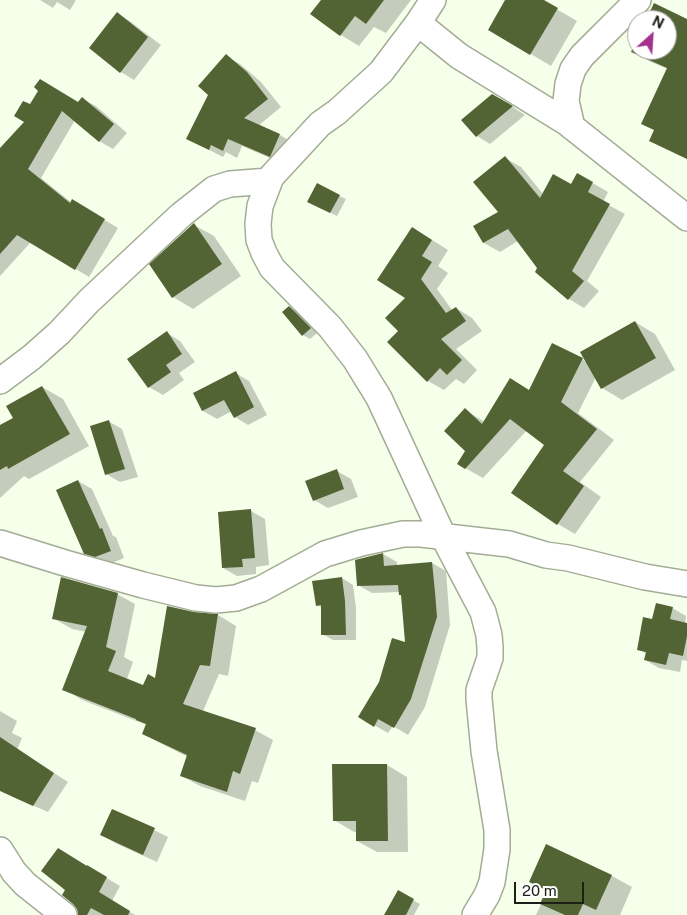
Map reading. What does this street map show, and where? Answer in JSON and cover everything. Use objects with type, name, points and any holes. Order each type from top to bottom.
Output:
[{"type":"street","points":[[433,0],[381,72],[337,112],[320,124],[271,177],[260,206],[258,224],[264,253],[272,268],[330,328],[355,359],[379,398],[443,536],[483,612],[489,635],[490,658],[479,690],[484,750],[497,830],[497,849],[492,882],[487,895],[475,915]]},
{"type":"street","points":[[572,127],[566,101],[568,84],[573,69],[582,56],[638,0]]},
{"type":"street","points":[[418,23],[459,56],[572,127],[687,218]]},
{"type":"street","points":[[0,381],[32,357],[59,333],[89,301],[181,215],[214,188],[230,184],[269,182]]},
{"type":"street","points":[[0,543],[143,585],[196,598],[216,600],[236,598],[261,589],[325,554],[361,543],[403,534],[443,536],[509,544],[546,555],[568,558],[645,577],[687,584]]},
{"type":"street","points":[[0,850],[14,872],[25,884],[64,915]]},
{"type":"building","points":[[321,0],[384,0],[366,24],[355,16],[340,36],[310,14]]},
{"type":"building","points":[[505,0],[544,0],[558,8],[530,55],[488,30]]},
{"type":"building","points":[[654,3],[668,10],[651,10]]},
{"type":"building","points":[[117,12],[148,37],[120,73],[89,48]]},
{"type":"building","points":[[677,14],[687,19],[687,159],[649,141],[654,130],[641,124],[667,68],[649,60],[677,60]]},
{"type":"building","points":[[226,54],[247,72],[268,99],[244,118],[280,134],[270,157],[228,139],[223,151],[211,145],[209,150],[186,139],[208,95],[198,86]]},
{"type":"building","points":[[40,79],[78,102],[82,97],[114,124],[99,142],[62,111],[28,169],[70,203],[72,199],[105,219],[75,270],[17,235],[0,254],[0,148],[24,122],[14,116],[23,101],[30,104],[38,91],[34,87]]},
{"type":"building","points":[[492,94],[513,106],[476,137],[461,120]]},
{"type":"building","points":[[505,156],[540,198],[553,174],[571,184],[577,173],[593,182],[588,192],[610,204],[572,271],[584,281],[568,300],[535,272],[537,268],[508,229],[483,243],[473,226],[498,212],[473,182]]},
{"type":"building","points":[[317,183],[340,195],[330,213],[307,202]]},
{"type":"building","points":[[194,223],[222,264],[172,298],[149,264]]},
{"type":"building","points":[[412,227],[432,240],[422,256],[432,262],[421,279],[446,313],[456,307],[466,321],[441,339],[462,360],[447,375],[440,368],[427,382],[387,342],[398,331],[385,318],[405,298],[377,280]]},
{"type":"building","points":[[289,306],[311,328],[302,336],[282,312]]},
{"type":"building","points":[[635,321],[656,358],[601,389],[580,352]]},
{"type":"building","points":[[167,331],[182,354],[166,365],[171,372],[148,388],[127,359]]},
{"type":"building","points":[[552,343],[583,358],[561,402],[597,429],[563,471],[584,486],[557,525],[511,493],[544,445],[510,419],[465,469],[457,464],[465,451],[444,431],[465,408],[482,424],[510,378],[529,390]]},
{"type":"building","points":[[236,371],[254,407],[234,418],[224,400],[202,411],[193,393]]},
{"type":"building","points":[[42,386],[70,434],[8,469],[7,466],[0,470],[0,425],[13,418],[6,406]]},
{"type":"building","points":[[109,420],[125,469],[105,475],[90,426]]},
{"type":"building","points":[[337,469],[344,489],[313,501],[305,481]]},
{"type":"building","points":[[78,480],[100,529],[102,528],[111,551],[95,557],[84,554],[56,490]]},
{"type":"building","points":[[251,509],[255,558],[242,559],[243,567],[222,568],[218,512]]},
{"type":"building","points":[[383,553],[384,566],[432,562],[437,617],[411,699],[394,728],[378,719],[374,727],[358,717],[379,682],[392,638],[405,642],[401,595],[399,595],[398,585],[357,586],[355,560]]},
{"type":"building","points":[[61,577],[118,593],[106,647],[116,651],[108,671],[143,685],[148,674],[155,678],[167,606],[194,612],[218,614],[210,666],[200,665],[183,704],[256,728],[240,774],[233,771],[227,792],[180,776],[187,755],[142,734],[146,724],[62,690],[87,626],[52,619]]},
{"type":"building","points":[[342,577],[346,635],[321,635],[321,605],[316,606],[312,581]]},
{"type":"building","points":[[656,603],[673,607],[670,619],[687,623],[687,636],[683,656],[669,653],[666,665],[644,660],[646,652],[637,650],[643,617],[652,619]]},
{"type":"building","points":[[0,737],[54,773],[33,806],[0,791]]},
{"type":"building","points":[[332,764],[387,764],[388,841],[356,841],[356,821],[333,821]]},
{"type":"building","points":[[112,809],[155,828],[143,855],[100,835]]},
{"type":"building","points":[[546,844],[612,875],[596,910],[583,904],[578,915],[565,915],[540,904],[546,890],[529,882]]},
{"type":"building","points":[[58,848],[107,877],[99,892],[130,911],[128,915],[104,915],[91,908],[87,915],[78,915],[77,909],[73,904],[62,895],[65,890],[41,871]]},
{"type":"building","points":[[398,890],[414,899],[406,915],[384,915]]}]
